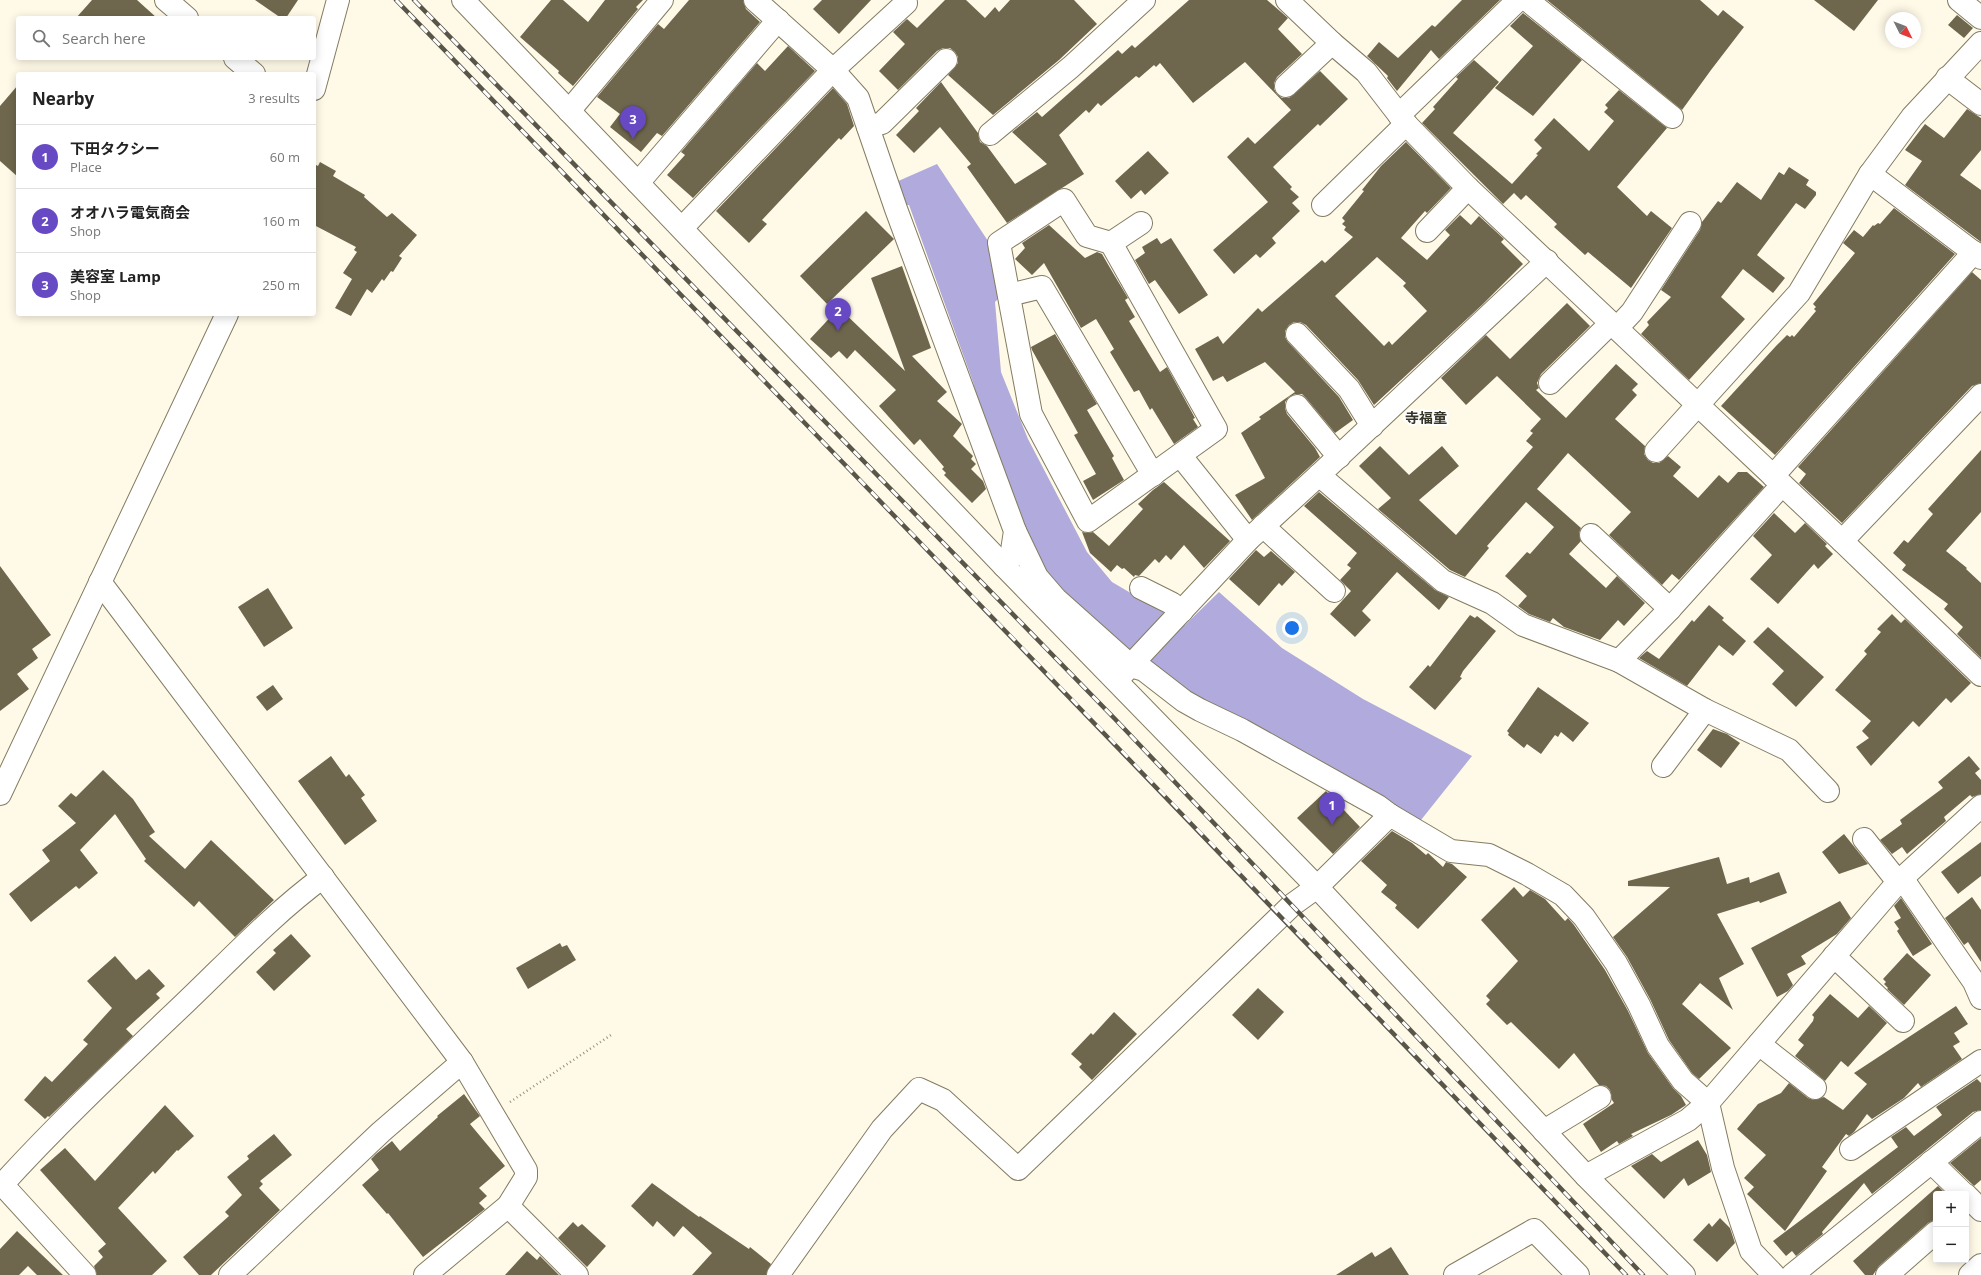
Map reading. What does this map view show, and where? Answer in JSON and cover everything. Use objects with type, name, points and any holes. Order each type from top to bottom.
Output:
[{"type":"street","points":[[166,0],[185,16]]},
{"type":"street","points":[[316,82],[338,0]]},
{"type":"street","points":[[462,0],[682,228],[1004,566],[1124,673]]},
{"type":"street","points":[[569,111],[662,0]]},
{"type":"street","points":[[755,0],[833,70],[858,98],[896,209],[1015,531],[1037,577],[1317,887],[1586,1176],[1684,1275]]},
{"type":"street","points":[[990,134],[1071,67],[1144,0]]},
{"type":"street","points":[[1288,0],[1332,43],[1366,72],[1403,120],[1468,188],[1778,480],[1981,675]]},
{"type":"street","points":[[1323,204],[1518,0]]},
{"type":"street","points":[[1527,0],[1672,117]]},
{"type":"street","points":[[1959,0],[1981,18]]},
{"type":"street","points":[[682,228],[833,70],[906,3]]},
{"type":"street","points":[[638,183],[778,20]]},
{"type":"street","points":[[1286,86],[1332,43]]},
{"type":"street","points":[[1656,451],[1799,293],[1870,174],[1912,117],[1981,43]]},
{"type":"street","points":[[237,60],[252,72]]},
{"type":"street","points":[[868,128],[882,122],[946,60]]},
{"type":"street","points":[[1947,78],[1981,104]]},
{"type":"street","points":[[1619,661],[1670,609],[1778,480],[1978,255],[1870,174]]},
{"type":"street","points":[[1427,231],[1468,188]]},
{"type":"street","points":[[1064,200],[1087,236],[1111,243],[1216,429],[1088,521],[1031,414],[1009,295],[999,243],[1064,200]]},
{"type":"street","points":[[1111,243],[1141,223]]},
{"type":"street","points":[[1550,383],[1632,312],[1690,223]]},
{"type":"street","points":[[1124,673],[1255,533],[1339,457],[1547,261]]},
{"type":"street","points":[[1009,295],[1042,287],[1153,475]]},
{"type":"street","points":[[0,794],[226,316]]},
{"type":"street","points":[[1297,334],[1349,389],[1372,426]]},
{"type":"street","points":[[1842,541],[1981,395]]},
{"type":"street","points":[[1297,406],[1339,457]]},
{"type":"street","points":[[1180,455],[1255,533],[1334,591]]},
{"type":"street","points":[[1319,475],[1443,581],[1492,603],[1523,625],[1619,661],[1705,710],[1790,750],[1828,791]]},
{"type":"street","points":[[1004,566],[1011,557],[1015,531]]},
{"type":"street","points":[[1590,535],[1670,609]]},
{"type":"street","points":[[100,582],[462,1062],[526,1170],[526,1177],[508,1206],[425,1275]]},
{"type":"street","points":[[1141,588],[1171,603],[1182,611]]},
{"type":"street","points":[[1124,673],[1144,670],[1184,701],[1242,730],[1378,806],[1390,815],[1451,851],[1489,855],[1528,874],[1563,895],[1584,917],[1616,963],[1639,1004],[1658,1046],[1683,1081],[1708,1103],[1723,1168],[1751,1251],[1774,1275]]},
{"type":"street","points":[[1663,766],[1705,710]]},
{"type":"street","points":[[1586,1176],[1688,1120],[1708,1103],[1900,880],[1981,806]]},
{"type":"street","points":[[778,1275],[882,1129],[919,1088],[943,1100],[1018,1169],[1292,905],[1317,887],[1390,815]]},
{"type":"street","points":[[1864,839],[1900,880],[1974,982],[1981,998]]},
{"type":"street","points":[[85,1275],[1,1184],[57,1126],[294,898],[323,877]]},
{"type":"street","points":[[1834,956],[1903,1021]]},
{"type":"street","points":[[1759,1044],[1815,1088]]},
{"type":"street","points":[[1851,1149],[1981,1061]]},
{"type":"street","points":[[230,1275],[375,1138],[462,1062]]},
{"type":"street","points":[[1544,1131],[1600,1097]]},
{"type":"street","points":[[1792,1275],[1981,1122]]},
{"type":"street","points":[[1931,1162],[1972,1200]]},
{"type":"street","points":[[508,1206],[577,1275]]},
{"type":"street","points":[[1455,1275],[1534,1230],[1578,1275]]},
{"type":"street","points":[[1887,1275],[1933,1235]]},
{"type":"street","points":[[1970,1275],[1981,1265]]},
{"type":"path","points":[[492,1114],[611,1035]]},
{"type":"shaded area","points":[[937,164],[992,247],[999,298],[995,302],[1001,372],[1028,439],[1087,552],[1112,582],[1185,625],[1219,592],[1282,648],[1363,699],[1472,756],[1421,820],[1197,699],[1122,651],[1045,572],[1005,481],[979,407],[973,382],[909,205],[903,206],[896,182]]},
{"type":"building","points":[[92,0],[137,0],[155,16],[78,16]]},
{"type":"building","points":[[255,0],[298,0],[287,16],[278,16]]},
{"type":"building","points":[[551,0],[563,0],[588,22],[605,0],[643,0],[636,7],[638,9],[573,86],[558,73],[559,71],[520,37]]},
{"type":"building","points":[[689,0],[743,0],[746,9],[760,22],[662,136],[657,133],[641,152],[610,127],[620,114],[597,97],[658,24],[664,29]]},
{"type":"building","points":[[822,0],[871,0],[839,34],[813,9]]},
{"type":"building","points":[[945,0],[966,0],[985,18],[995,7],[999,12],[1010,0],[1074,0],[1097,24],[1059,60],[993,115],[948,75],[958,63],[958,57],[950,48],[943,48],[937,51],[898,90],[879,71],[905,44],[893,32],[907,19],[917,28]]},
{"type":"building","points":[[1189,0],[1267,0],[1288,18],[1278,29],[1302,54],[1277,77],[1274,83],[1274,89],[1277,94],[1282,98],[1289,98],[1320,71],[1348,99],[1320,126],[1318,124],[1273,167],[1292,187],[1290,189],[1299,197],[1292,203],[1300,211],[1272,238],[1276,243],[1260,258],[1256,254],[1234,274],[1213,250],[1268,202],[1227,157],[1248,137],[1255,144],[1291,110],[1245,62],[1193,103],[1160,63],[1156,67],[1154,65],[1139,78],[1136,76],[1101,106],[1098,103],[1089,113],[1086,110],[1059,135],[1084,174],[1007,223],[967,167],[971,164],[940,127],[914,153],[896,135],[919,111],[916,108],[941,82],[978,133],[980,142],[987,146],[1015,184],[1047,164],[1012,132],[1037,112],[1042,117],[1118,50],[1122,54],[1132,45],[1135,48]]},
{"type":"building","points":[[1462,0],[1500,0],[1439,59],[1431,50],[1397,91],[1387,78],[1388,76],[1367,56],[1379,42],[1398,58],[1432,25],[1435,27]]},
{"type":"building","points":[[1547,0],[1700,0],[1718,16],[1723,10],[1744,27],[1682,110]]},
{"type":"building","points":[[1814,0],[1878,0],[1854,31]]},
{"type":"building","points":[[1523,13],[1582,60],[1533,116],[1495,88],[1533,46],[1510,26]]},
{"type":"building","points":[[1957,15],[1973,28],[1964,38],[1948,25]]},
{"type":"building","points":[[788,46],[815,71],[693,198],[667,175],[685,155],[681,152],[757,63],[765,71]]},
{"type":"building","points":[[1474,60],[1499,82],[1453,133],[1512,184],[1538,155],[1536,154],[1542,148],[1534,140],[1554,118],[1589,151],[1614,121],[1604,112],[1608,108],[1605,105],[1619,90],[1667,128],[1617,187],[1647,216],[1651,211],[1672,228],[1631,288],[1588,252],[1585,255],[1554,227],[1557,224],[1526,195],[1521,200],[1514,193],[1503,204],[1422,123],[1435,109],[1433,107],[1458,79],[1456,77]]},
{"type":"building","points":[[16,87],[16,175],[0,161],[0,106]]},
{"type":"building","points":[[833,88],[847,104],[854,126],[841,140],[839,138],[762,220],[767,224],[749,243],[716,211]]},
{"type":"building","points":[[1967,109],[1981,118],[1981,150],[1960,175],[1981,190],[1981,242],[1905,185],[1922,161],[1905,150],[1925,124],[1944,138]]},
{"type":"building","points":[[1406,142],[1451,188],[1427,213],[1425,211],[1401,238],[1427,260],[1450,235],[1445,230],[1460,215],[1471,225],[1479,216],[1504,239],[1501,242],[1523,264],[1482,305],[1374,405],[1358,380],[1306,325],[1300,322],[1294,322],[1289,325],[1285,331],[1285,337],[1288,342],[1339,397],[1353,420],[1335,433],[1302,394],[1295,394],[1289,397],[1285,402],[1287,414],[1315,448],[1320,457],[1252,520],[1235,495],[1265,478],[1241,433],[1261,419],[1259,417],[1295,392],[1265,362],[1227,382],[1223,376],[1213,381],[1195,349],[1218,336],[1223,344],[1258,308],[1262,312],[1322,260],[1325,263],[1353,237],[1344,230],[1346,227],[1342,224],[1345,221],[1342,218],[1364,191],[1362,190],[1381,166]],"holes":[[[1377,257],[1406,283],[1403,286],[1427,311],[1392,345],[1389,341],[1384,346],[1335,296]]]},
{"type":"building","points":[[1148,151],[1169,173],[1145,195],[1141,190],[1131,199],[1115,181]]},
{"type":"building","points":[[320,162],[336,171],[333,176],[365,195],[364,197],[387,217],[392,213],[417,235],[399,256],[402,258],[393,272],[391,271],[384,281],[382,279],[372,293],[367,289],[351,316],[335,308],[352,279],[343,273],[357,252],[354,250],[356,247],[316,226],[316,165],[318,166]]},
{"type":"building","points":[[1789,167],[1809,180],[1806,185],[1816,192],[1816,195],[1805,209],[1796,203],[1757,255],[1785,278],[1773,293],[1743,269],[1721,297],[1745,319],[1689,380],[1641,334],[1649,325],[1647,322],[1671,297],[1661,290],[1700,230],[1702,222],[1718,201],[1721,203],[1737,182],[1761,200],[1779,172],[1784,175]]},
{"type":"building","points":[[1894,208],[1955,254],[1775,455],[1721,406],[1787,335],[1790,337],[1792,335],[1794,337],[1816,311],[1814,309],[1816,307],[1813,304],[1855,253],[1843,243],[1854,230],[1863,237],[1873,225],[1874,226],[1878,223],[1880,224]]},
{"type":"building","points":[[866,211],[894,239],[827,304],[800,276]]},
{"type":"building","points":[[1049,225],[1085,258],[1097,252],[1102,254],[1128,298],[1125,300],[1135,317],[1129,321],[1160,372],[1167,367],[1195,418],[1193,419],[1198,427],[1174,444],[1152,408],[1150,410],[1139,390],[1134,392],[1110,352],[1114,349],[1096,319],[1081,328],[1044,263],[1032,275],[1015,259],[1025,248],[1022,243]]},
{"type":"building","points":[[1157,238],[1161,244],[1171,238],[1208,295],[1179,314],[1155,280],[1149,284],[1135,260],[1145,253],[1142,247]]},
{"type":"building","points":[[902,266],[931,348],[912,356],[947,392],[937,401],[962,424],[953,436],[973,456],[971,459],[976,464],[971,469],[983,481],[986,489],[972,503],[944,475],[946,473],[942,469],[944,467],[920,439],[914,445],[879,406],[896,390],[855,350],[847,359],[839,351],[831,358],[810,339],[839,308],[905,371],[871,278]]},
{"type":"building","points":[[1972,272],[1981,280],[1981,383],[1972,386],[1842,523],[1799,483],[1806,474],[1798,467]]},
{"type":"building","points":[[1567,303],[1590,326],[1541,374],[1537,383],[1539,388],[1536,390],[1566,418],[1616,364],[1638,384],[1632,390],[1637,395],[1615,419],[1645,446],[1644,454],[1648,460],[1653,463],[1659,463],[1668,456],[1681,467],[1673,476],[1698,498],[1719,475],[1728,483],[1738,472],[1747,472],[1764,487],[1679,580],[1672,574],[1662,585],[1609,535],[1631,512],[1568,453],[1537,489],[1581,528],[1579,533],[1581,541],[1569,554],[1606,588],[1617,576],[1645,603],[1624,626],[1618,620],[1600,640],[1564,627],[1553,618],[1550,622],[1529,614],[1518,606],[1527,596],[1505,576],[1527,552],[1530,554],[1554,527],[1526,502],[1487,546],[1489,548],[1465,577],[1450,570],[1378,509],[1391,498],[1359,466],[1380,446],[1409,475],[1442,446],[1459,466],[1419,500],[1456,535],[1533,447],[1526,441],[1533,433],[1530,431],[1541,419],[1497,376],[1466,405],[1441,378],[1486,335],[1510,359]]},
{"type":"building","points":[[1055,334],[1097,404],[1087,410],[1114,456],[1112,458],[1124,480],[1093,500],[1083,481],[1096,474],[1074,435],[1078,433],[1031,347]]},
{"type":"building","points":[[1981,450],[1981,512],[1946,551],[1967,568],[1966,569],[1981,583],[1981,658],[1957,634],[1963,627],[1944,609],[1948,604],[1902,570],[1906,565],[1893,553],[1904,540],[1908,543],[1933,514],[1928,509]]},
{"type":"building","points":[[1164,482],[1230,541],[1204,568],[1184,545],[1171,560],[1166,555],[1159,563],[1155,559],[1139,576],[1135,575],[1134,577],[1124,568],[1122,569],[1117,565],[1111,572],[1090,553],[1082,532],[1093,532],[1109,546],[1143,509],[1138,504]]},
{"type":"building","points":[[1319,492],[1435,590],[1449,597],[1439,610],[1397,572],[1362,611],[1371,620],[1355,637],[1330,614],[1351,591],[1340,580],[1351,568],[1347,565],[1357,553],[1304,506]]},
{"type":"building","points":[[1774,513],[1795,533],[1805,523],[1827,544],[1825,546],[1833,554],[1818,569],[1814,564],[1778,604],[1750,579],[1772,555],[1753,536]]},
{"type":"building","points":[[1256,550],[1264,557],[1271,551],[1295,572],[1282,586],[1279,583],[1259,606],[1229,579]]},
{"type":"building","points":[[0,566],[51,635],[32,649],[38,658],[17,674],[29,689],[0,711]]},
{"type":"building","points":[[268,588],[293,628],[264,647],[238,607]]},
{"type":"building","points":[[1709,605],[1724,618],[1722,620],[1746,641],[1733,656],[1719,645],[1687,686],[1639,658],[1647,651],[1659,659],[1692,620],[1694,622]]},
{"type":"building","points":[[1892,614],[1901,623],[1905,619],[1971,683],[1951,703],[1946,698],[1919,727],[1913,721],[1871,766],[1856,747],[1869,738],[1862,731],[1871,721],[1835,690],[1867,654],[1864,651],[1881,632],[1877,629]]},
{"type":"building","points":[[1470,615],[1475,618],[1477,616],[1496,631],[1463,671],[1460,677],[1462,678],[1435,710],[1409,687],[1428,665],[1430,667]]},
{"type":"building","points":[[1768,627],[1824,677],[1796,707],[1772,684],[1784,671],[1753,642]]},
{"type":"building","points":[[273,685],[283,699],[267,711],[256,697]]},
{"type":"building","points":[[1538,687],[1589,723],[1573,742],[1561,732],[1558,737],[1555,735],[1541,754],[1527,744],[1524,748],[1508,735],[1509,733],[1507,731]]},
{"type":"building","points":[[1713,729],[1727,734],[1740,743],[1721,768],[1697,750]]},
{"type":"building","points":[[331,756],[346,777],[349,774],[365,795],[361,798],[377,821],[345,845],[298,781]]},
{"type":"building","points":[[1969,756],[1980,769],[1975,773],[1981,780],[1981,794],[1972,797],[1970,795],[1944,817],[1946,821],[1907,854],[1902,847],[1892,854],[1880,840],[1902,824],[1900,820],[1943,788],[1938,782]]},
{"type":"building","points":[[103,770],[133,799],[155,832],[149,836],[185,869],[211,840],[274,900],[235,937],[199,901],[194,907],[144,861],[146,859],[115,814],[80,850],[98,873],[79,889],[76,886],[31,922],[9,894],[50,861],[42,850],[76,823],[58,806],[71,793],[76,797]]},
{"type":"building","points":[[1326,791],[1360,827],[1333,854],[1297,818]]},
{"type":"building","points":[[1392,831],[1412,843],[1426,855],[1428,853],[1443,867],[1446,862],[1452,864],[1467,877],[1418,929],[1395,908],[1397,905],[1381,892],[1387,885],[1361,861]]},
{"type":"building","points":[[1844,834],[1868,864],[1839,874],[1822,852]]},
{"type":"building","points":[[1981,842],[1981,876],[1958,894],[1941,872]]},
{"type":"building","points":[[1719,857],[1727,884],[1749,877],[1750,883],[1779,872],[1787,893],[1760,903],[1759,901],[1717,914],[1744,964],[1719,978],[1733,1010],[1700,983],[1682,1004],[1731,1048],[1699,1079],[1692,1073],[1669,1040],[1650,999],[1627,957],[1613,937],[1670,887],[1628,886],[1628,881]]},
{"type":"building","points":[[1514,887],[1523,897],[1530,890],[1545,899],[1565,921],[1568,918],[1574,925],[1605,970],[1628,1011],[1648,1053],[1673,1088],[1681,1096],[1686,1105],[1671,1115],[1631,1134],[1633,1136],[1619,1144],[1617,1141],[1601,1152],[1583,1124],[1614,1103],[1610,1090],[1606,1086],[1599,1085],[1574,1053],[1559,1069],[1511,1022],[1507,1025],[1486,1004],[1490,1000],[1486,996],[1518,961],[1481,920]]},
{"type":"building","points":[[1972,897],[1981,910],[1981,962],[1968,942],[1964,945],[1945,918]]},
{"type":"building","points":[[1901,898],[1932,944],[1913,956],[1897,931],[1899,929],[1894,922],[1901,918],[1894,906]]},
{"type":"building","points":[[1840,901],[1851,918],[1837,934],[1801,956],[1806,964],[1787,974],[1793,985],[1788,991],[1777,997],[1751,948]]},
{"type":"building","points":[[291,934],[311,956],[274,991],[256,972],[276,953],[273,950]]},
{"type":"building","points":[[560,943],[562,947],[567,945],[576,960],[528,989],[516,968]]},
{"type":"building","points":[[1907,953],[1931,975],[1904,1005],[1887,989],[1888,988],[1884,984],[1886,982],[1883,979]]},
{"type":"building","points":[[115,956],[136,980],[149,969],[165,986],[156,994],[160,998],[126,1029],[133,1036],[49,1117],[48,1116],[45,1119],[24,1100],[45,1076],[52,1082],[88,1044],[83,1040],[112,1008],[87,981]]},
{"type":"building","points":[[1258,988],[1284,1012],[1258,1040],[1232,1015]]},
{"type":"building","points":[[1830,994],[1858,1018],[1869,1006],[1887,1023],[1848,1067],[1841,1061],[1825,1081],[1795,1056],[1804,1045],[1798,1040],[1813,1021],[1814,1017],[1812,1015]]},
{"type":"building","points":[[1956,1006],[1968,1024],[1954,1033],[1960,1042],[1953,1046],[1962,1059],[1921,1087],[1918,1083],[1904,1098],[1872,1119],[1867,1114],[1854,1132],[1849,1136],[1846,1134],[1822,1167],[1827,1171],[1785,1231],[1747,1194],[1754,1187],[1744,1178],[1766,1155],[1737,1129],[1758,1104],[1781,1093],[1789,1083],[1808,1098],[1814,1100],[1824,1097],[1843,1110],[1867,1084],[1854,1073]]},
{"type":"building","points":[[1114,1012],[1137,1034],[1092,1080],[1079,1067],[1082,1064],[1071,1054],[1091,1033],[1093,1035]]},
{"type":"building","points":[[1977,1079],[1981,1083],[1981,1110],[1973,1112],[1872,1194],[1864,1183],[1822,1232],[1823,1234],[1796,1256],[1792,1251],[1786,1256],[1773,1241],[1898,1147],[1891,1137],[1906,1127],[1914,1136],[1942,1115],[1936,1107]]},
{"type":"building","points":[[464,1094],[480,1116],[470,1124],[505,1166],[479,1188],[487,1196],[479,1203],[485,1209],[423,1257],[388,1213],[387,1214],[362,1185],[379,1170],[371,1159],[376,1154],[392,1141],[400,1151],[438,1117],[437,1116]]},
{"type":"building","points":[[165,1105],[194,1136],[178,1151],[177,1150],[155,1174],[153,1171],[118,1208],[167,1261],[152,1275],[97,1275],[94,1266],[103,1257],[98,1251],[106,1244],[40,1170],[65,1148],[95,1181]]},
{"type":"building","points":[[274,1134],[292,1155],[260,1181],[263,1184],[259,1188],[280,1210],[211,1275],[199,1275],[183,1257],[229,1216],[225,1212],[242,1195],[227,1177],[249,1159],[247,1156]]},
{"type":"building","points":[[1981,1138],[1981,1180],[1974,1186],[1950,1163]]},
{"type":"building","points":[[1698,1140],[1707,1155],[1711,1172],[1688,1186],[1684,1178],[1664,1199],[1631,1166],[1652,1154],[1661,1162]]},
{"type":"building","points":[[652,1183],[699,1217],[700,1216],[749,1249],[750,1247],[771,1264],[766,1275],[692,1275],[712,1253],[683,1226],[674,1237],[657,1221],[653,1227],[631,1206]]},
{"type":"building","points":[[1938,1186],[1943,1191],[1933,1191],[1933,1220],[1928,1223],[1879,1266],[1873,1275],[1865,1275],[1853,1261]]},
{"type":"building","points":[[1720,1218],[1730,1228],[1735,1243],[1717,1262],[1693,1240],[1709,1223],[1712,1227]]},
{"type":"building","points":[[573,1222],[578,1227],[582,1224],[606,1246],[587,1267],[558,1238]]},
{"type":"building","points":[[17,1231],[63,1275],[37,1275],[28,1266],[19,1275],[0,1275],[0,1249]]},
{"type":"building","points":[[1391,1247],[1409,1275],[1336,1275],[1372,1252],[1375,1257]]},
{"type":"building","points":[[527,1251],[537,1260],[540,1256],[559,1275],[505,1275]]},
{"type":"railway","points":[[396,0],[1166,796],[1626,1275]]},
{"type":"railway","points":[[414,0],[1115,719],[1643,1275]]},
{"type":"place","name":"美容室 Lamp","points":[[633,139]]},
{"type":"place","name":"オオハラ電気商会","points":[[838,331]]},
{"type":"place","name":"下田タクシー","points":[[1332,825]]},
{"type":"district","name":"寺福童","points":[[1426,418]]}]
